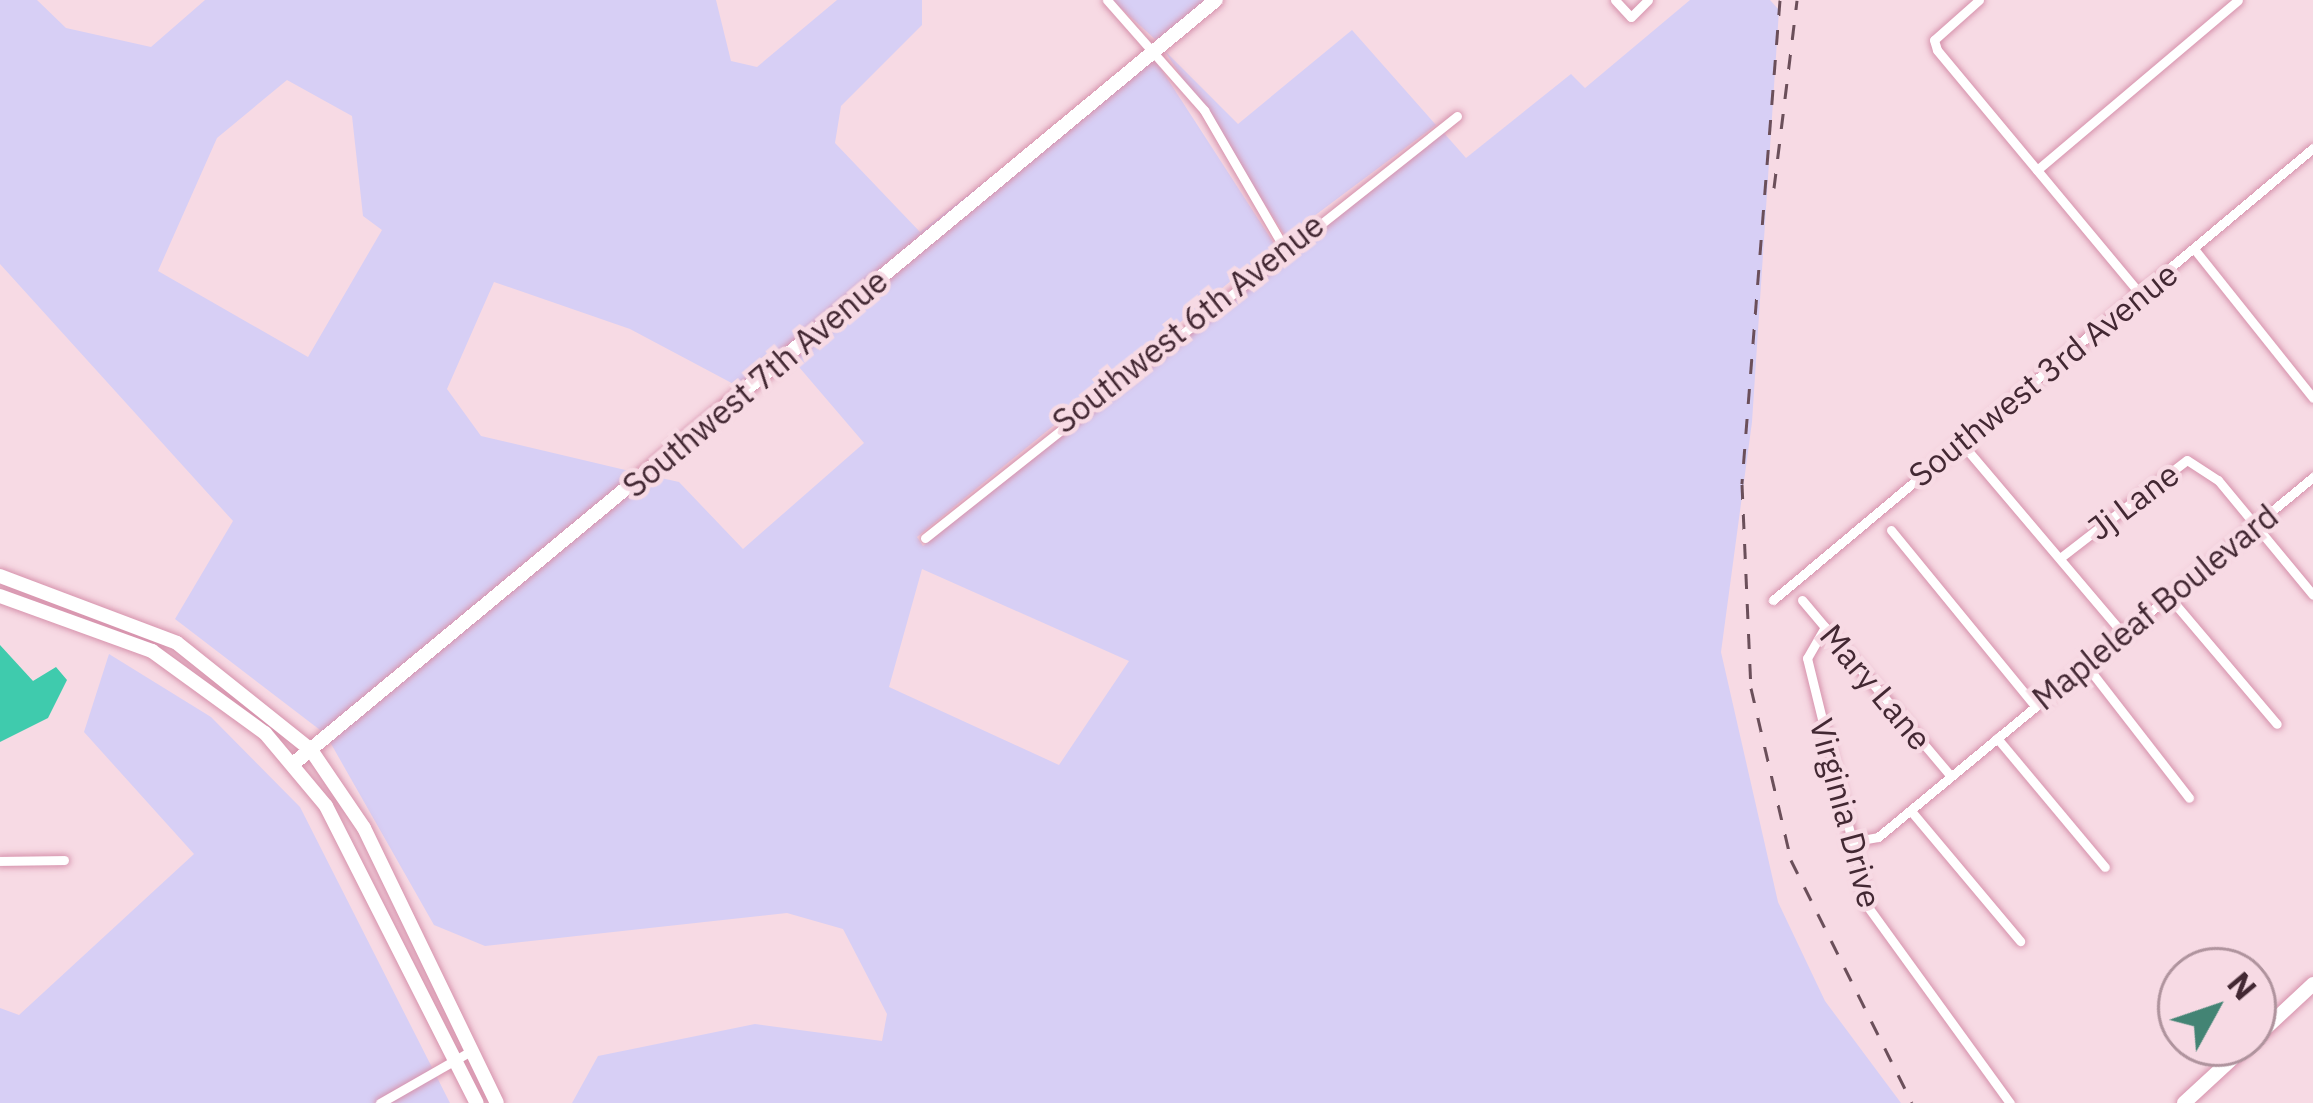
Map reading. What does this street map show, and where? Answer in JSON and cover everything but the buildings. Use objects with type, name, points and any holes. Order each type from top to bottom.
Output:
[{"type":"main road","name":"Southwest 7th Avenue","points":[[293,764],[1216,0]]},
{"type":"main road","points":[[0,576],[177,643],[311,750],[364,828],[497,1103]]},
{"type":"main road","points":[[0,596],[152,651],[293,764],[343,838],[451,1060],[478,1103]]},
{"type":"main road","points":[[2277,1017],[2313,984]]},
{"type":"main road","points":[[2184,1103],[2223,1067]]},
{"type":"street","points":[[1107,0],[1156,50],[1283,246]]},
{"type":"street","points":[[1615,0],[1631,17],[1648,0]]},
{"type":"street","points":[[1979,0],[1934,40],[2140,294]]},
{"type":"street","points":[[2037,170],[2238,0]]},
{"type":"street","name":"Southwest 6th Avenue","points":[[925,538],[1283,246],[1457,116]]},
{"type":"street","name":"Southwest 3rd Avenue","points":[[1773,600],[2313,148]]},
{"type":"street","points":[[2195,250],[2313,398]]},
{"type":"street","points":[[1970,452],[2124,635]]},
{"type":"street","name":"Jj Lane","points":[[2060,558],[2187,460],[2254,526]]},
{"type":"street","name":"Mapleleaf Boulevard","points":[[1850,842],[1878,837],[1911,811],[2313,477]]},
{"type":"street","points":[[2254,526],[2313,595]]},
{"type":"street","points":[[1891,530],[2035,706]]},
{"type":"street","points":[[2170,598],[2277,724]]},
{"type":"street","name":"Mary Lane","points":[[1802,600],[1950,775]]},
{"type":"street","name":"Virginia Drive","points":[[1825,628],[1807,658],[1850,842],[1878,928],[2010,1103]]},
{"type":"street","points":[[2086,665],[2189,798]]},
{"type":"street","points":[[1997,738],[2105,866]]},
{"type":"street","points":[[1911,811],[2020,941]]},
{"type":"street","points":[[0,861],[64,860]]},
{"type":"street","points":[[380,1103],[470,1052]]},
{"type":"shaded area","points":[[0,0],[37,0],[66,28],[151,47],[205,0],[716,0],[731,61],[757,67],[837,0],[922,0],[922,25],[841,106],[835,143],[920,232],[1028,148],[741,388],[630,329],[494,282],[447,389],[481,436],[638,473],[324,733],[175,619],[233,521],[0,264]],"holes":[[[287,80],[352,116],[363,216],[382,230],[308,357],[158,271],[217,138]]]},
{"type":"shaded area","points":[[1112,0],[1207,0],[1157,41]]},
{"type":"shaded area","points":[[1690,0],[1770,0],[1779,10],[1752,422],[1721,652],[1778,902],[1825,1001],[1901,1103],[572,1103],[598,1056],[755,1024],[882,1041],[887,1014],[843,929],[787,913],[485,946],[434,925],[330,742],[652,476],[679,482],[743,549],[864,443],[793,360],[1154,58],[1275,245],[917,537],[923,546],[1444,133],[1466,158],[1571,74],[1585,88]],"holes":[[[922,569],[1129,661],[1059,765],[889,687]]]},
{"type":"shaded area","points":[[1352,30],[1436,125],[1286,237],[1164,50],[1238,124]]},
{"type":"shaded area","points":[[0,645],[33,681],[56,667],[67,680],[48,718],[0,742]]},
{"type":"shaded area","points":[[109,654],[211,717],[300,807],[450,1103],[0,1103],[0,1008],[19,1015],[194,854],[84,732]]},
{"type":"railway","points":[[1780,0],[1742,484],[1751,688],[1791,860],[1912,1103]]},
{"type":"railway","points":[[1774,188],[1797,0]]}]
